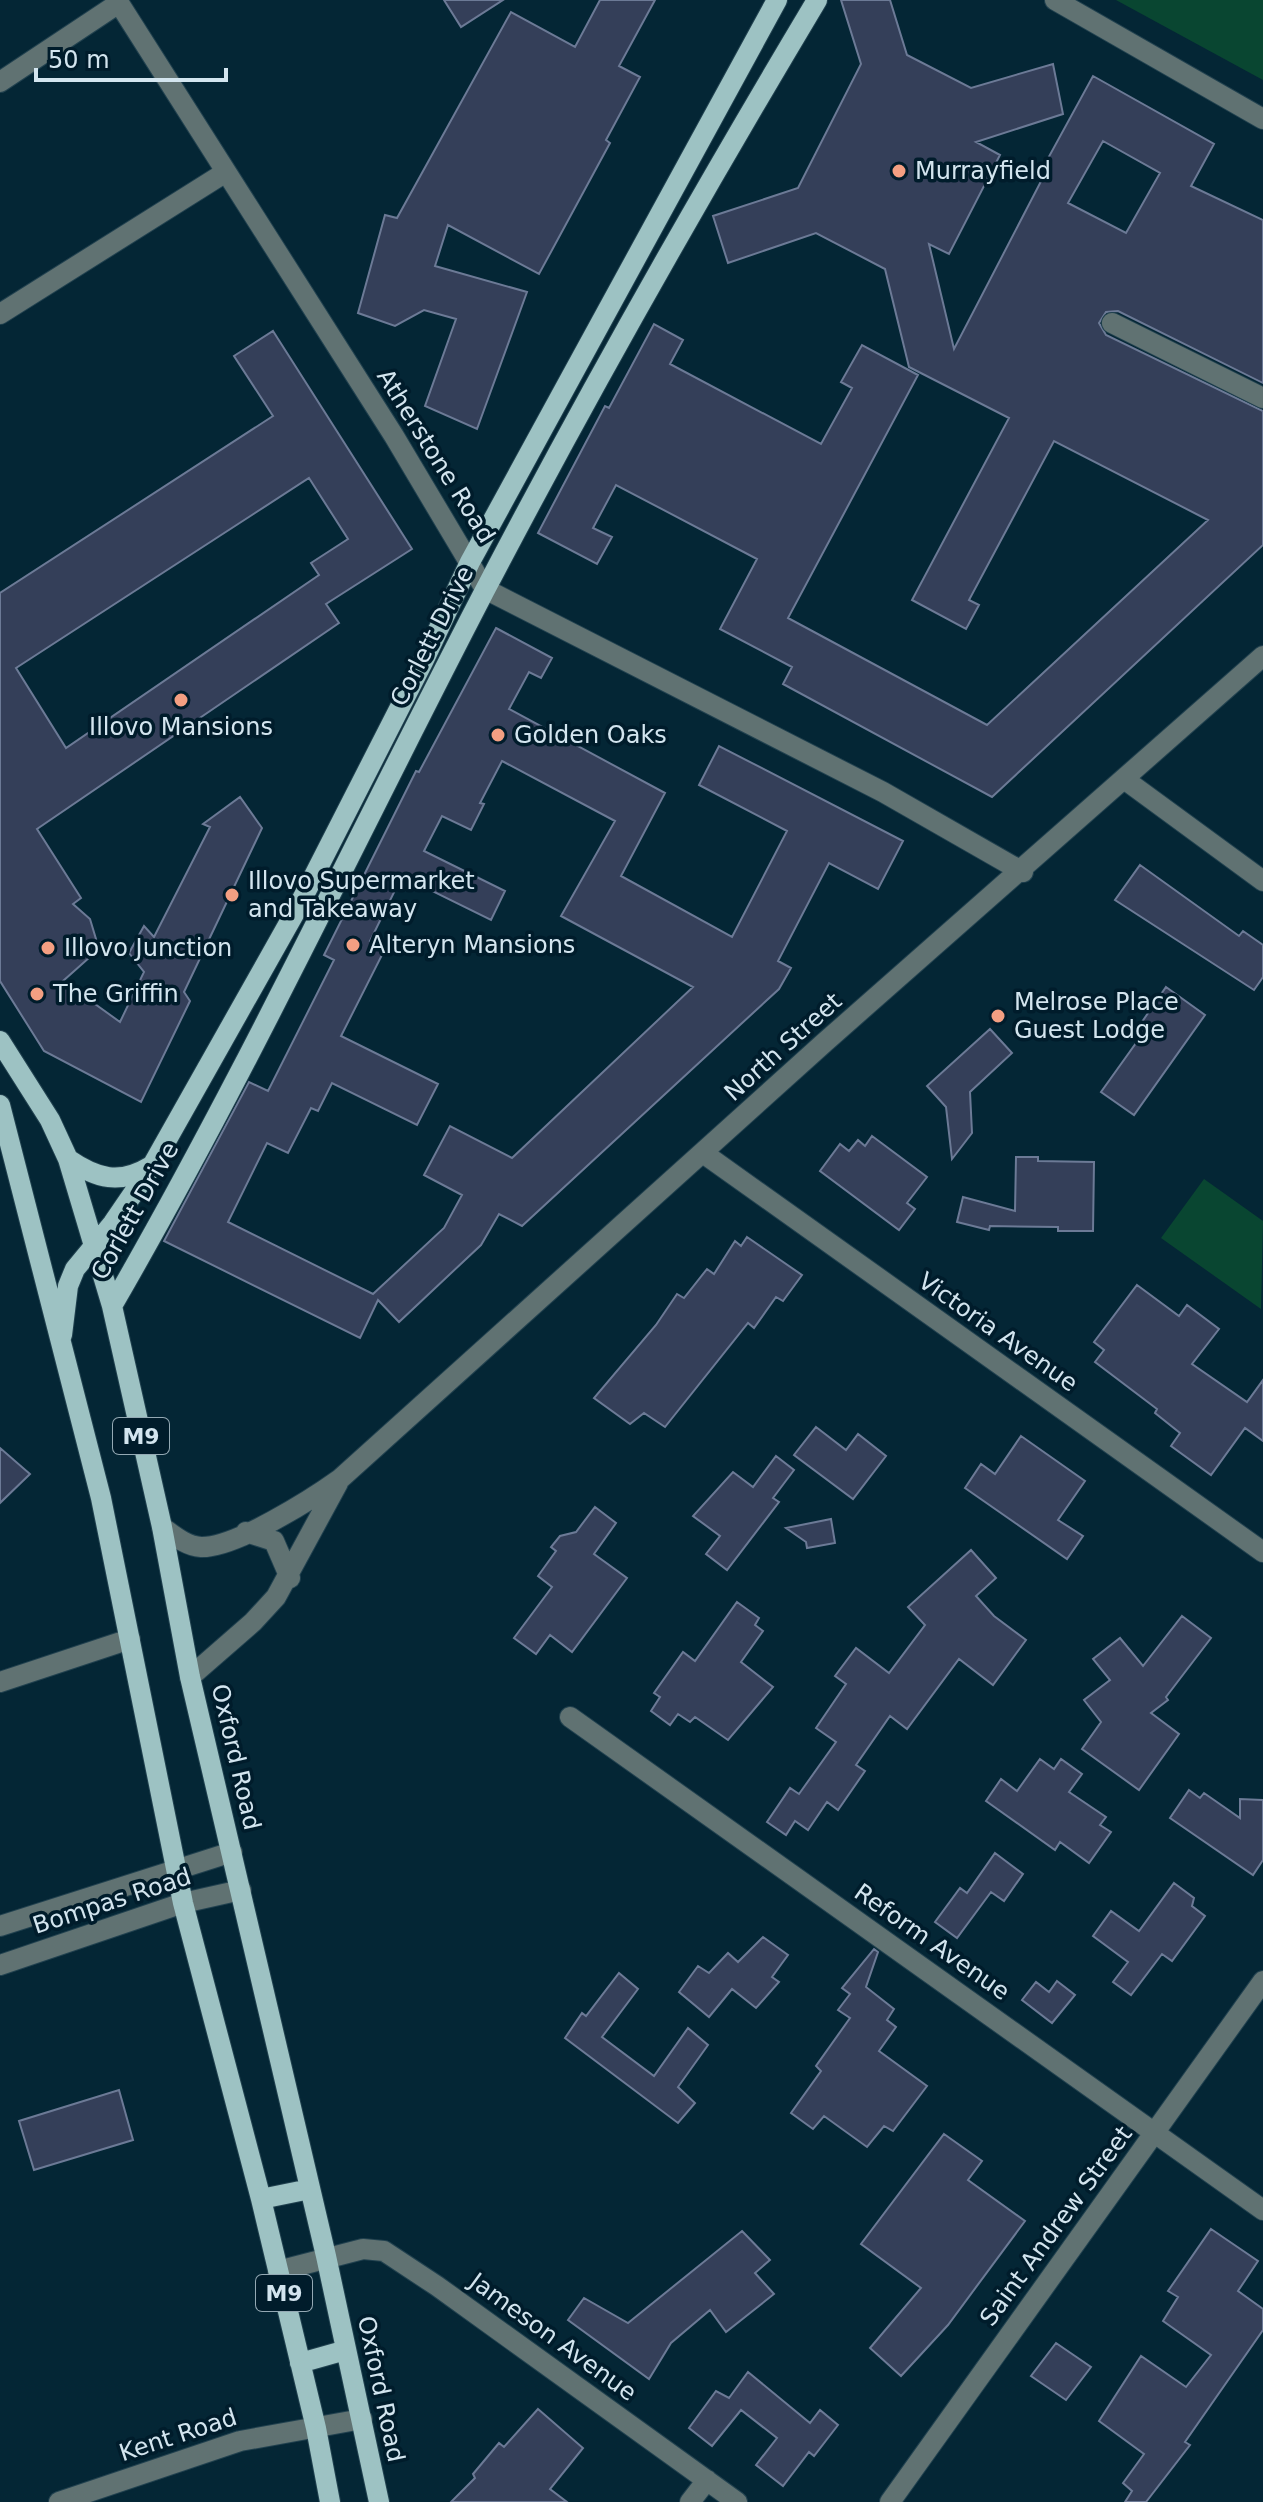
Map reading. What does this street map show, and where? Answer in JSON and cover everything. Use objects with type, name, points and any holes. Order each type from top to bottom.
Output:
[{"type":"main road","name":"Corlett Drive","points":[[62,1335],[68,1286],[75,1269],[152,1166],[298,907],[423,662],[470,562],[777,0]]},
{"type":"main road","name":"Corlett Drive","points":[[112,1306],[304,951],[485,589],[622,336],[817,0]]},
{"type":"main road","name":"Oxford Road","points":[[0,1041],[50,1120],[68,1159],[112,1306],[162,1527],[190,1677],[326,2256],[379,2502]]},
{"type":"main road","name":"M9","points":[[0,1105],[62,1335],[101,1498],[183,1903],[261,2199],[316,2428],[330,2502]]},
{"type":"main road","points":[[68,1159],[96,1175],[113,1180],[123,1180],[152,1166]]},
{"type":"main road","points":[[261,2199],[310,2189]]},
{"type":"main road","points":[[300,2363],[346,2350]]},
{"type":"street","points":[[1055,0],[1263,119]]},
{"type":"street","name":"Atherstone Road","points":[[118,1],[485,589]]},
{"type":"street","points":[[0,82],[118,1]]},
{"type":"street","points":[[0,314],[226,172]]},
{"type":"street","points":[[1112,323],[1263,398]]},
{"type":"street","points":[[485,589],[883,792],[1023,872]]},
{"type":"street","name":"North Street","points":[[162,1527],[185,1542],[200,1547],[273,1521],[340,1479],[1263,656]]},
{"type":"street","points":[[1124,779],[1263,881]]},
{"type":"street","name":"Victoria Avenue","points":[[703,1153],[1263,1552]]},
{"type":"street","name":"North Street","points":[[190,1677],[253,1622],[290,1578],[340,1479]]},
{"type":"street","points":[[246,1532],[274,1541],[290,1578]]},
{"type":"street","points":[[0,1682],[130,1639]]},
{"type":"street","name":"Reform Avenue","points":[[570,1717],[1263,2210]]},
{"type":"street","name":"Bompas Road","points":[[0,1926],[176,1867],[232,1852]]},
{"type":"street","name":"Bompas Road","points":[[0,1965],[183,1903],[241,1890]]},
{"type":"street","name":"Saint Andrew Street","points":[[890,2502],[1263,1981]]},
{"type":"street","name":"Jameson Avenue","points":[[278,2271],[326,2256],[375,2250],[398,2259],[737,2502]]},
{"type":"street","name":"Kent Road","points":[[59,2502],[240,2441],[362,2419]]},
{"type":"street","points":[[690,2502],[707,2480]]},
{"type":"green space","points":[[1116,0],[1263,0],[1263,80]]},
{"type":"green space","points":[[1204,1179],[1263,1221],[1261,1309],[1161,1238]]},
{"type":"building","points":[[444,0],[503,0],[461,27]]},
{"type":"building","points":[[600,0],[655,0],[619,66],[640,77],[606,140],[610,143],[539,274],[448,225],[435,266],[527,292],[477,429],[425,406],[456,319],[424,310],[395,326],[358,313],[385,215],[397,218],[511,12],[575,47]]},
{"type":"building","points":[[841,0],[890,0],[907,55],[971,88],[1053,64],[1063,114],[976,142],[1000,155],[949,254],[929,244],[954,349],[1050,164],[1046,162],[1093,76],[1214,144],[1191,186],[1263,220],[1263,383],[1118,311],[1106,312],[1099,323],[1106,335],[1263,411],[1263,545],[992,797],[783,684],[792,667],[720,629],[757,559],[616,485],[593,528],[612,537],[597,564],[538,533],[605,406],[609,408],[654,324],[683,340],[670,364],[821,444],[852,388],[841,382],[862,345],[918,375],[788,618],[987,725],[1208,520],[1054,441],[969,600],[979,605],[966,629],[912,600],[1009,418],[909,367],[885,269],[816,233],[728,263],[713,216],[798,188],[861,64]],"holes":[[[1103,141],[1160,173],[1126,233],[1068,203]]]},
{"type":"building","points":[[273,331],[412,549],[326,604],[339,623],[37,829],[81,898],[73,904],[90,919],[99,949],[63,981],[120,1022],[144,972],[129,953],[144,926],[154,937],[210,827],[203,824],[240,797],[262,828],[184,992],[190,1001],[141,1102],[44,1051],[0,981],[0,593],[273,416],[234,356]],"holes":[[[309,478],[348,539],[311,563],[319,575],[66,748],[16,668]]]},
{"type":"building","points":[[496,628],[552,658],[541,678],[529,672],[509,709],[665,793],[621,876],[732,937],[787,831],[699,785],[719,746],[903,841],[878,889],[829,863],[778,961],[791,968],[779,989],[522,1226],[499,1214],[481,1245],[399,1322],[378,1300],[360,1338],[164,1241],[249,1082],[268,1091],[334,960],[324,955],[416,771],[419,772]],"holes":[[[502,761],[615,821],[561,916],[693,987],[512,1158],[450,1126],[424,1175],[462,1195],[444,1228],[373,1294],[228,1222],[267,1143],[288,1153],[311,1108],[318,1111],[332,1083],[417,1125],[438,1084],[341,1036],[385,949],[370,941],[402,876],[491,920],[505,891],[424,851],[442,816],[471,830],[484,804],[480,803]]]},
{"type":"building","points":[[1140,865],[1239,936],[1243,931],[1263,945],[1263,977],[1254,990],[1115,900]]},
{"type":"building","points":[[1166,987],[1205,1015],[1134,1115],[1101,1092],[1141,1036],[1135,1032]]},
{"type":"building","points":[[990,1029],[1012,1053],[970,1092],[972,1133],[952,1159],[946,1107],[927,1086]]},
{"type":"building","points":[[872,1136],[927,1177],[907,1203],[915,1209],[899,1230],[820,1171],[840,1144],[849,1151],[858,1140],[865,1146]]},
{"type":"building","points":[[1016,1157],[1038,1157],[1038,1161],[1094,1162],[1093,1231],[990,1226],[989,1230],[957,1222],[963,1197],[1015,1211]]},
{"type":"building","points":[[747,1237],[802,1275],[783,1301],[776,1297],[754,1328],[748,1323],[665,1427],[644,1413],[630,1424],[594,1398],[656,1325],[677,1294],[684,1298],[707,1269],[714,1274],[735,1241],[741,1246]]},
{"type":"building","points":[[1137,1285],[1179,1316],[1187,1305],[1219,1329],[1192,1364],[1247,1402],[1263,1380],[1263,1441],[1245,1428],[1211,1475],[1171,1446],[1180,1433],[1155,1413],[1157,1409],[1095,1362],[1104,1350],[1094,1342]]},
{"type":"building","points":[[816,1427],[846,1450],[858,1434],[886,1456],[853,1499],[794,1455]]},
{"type":"building","points":[[1021,1436],[1085,1481],[1058,1520],[1083,1536],[1067,1559],[965,1488],[981,1464],[995,1474]]},
{"type":"building","points":[[0,1448],[30,1474],[0,1503]]},
{"type":"building","points":[[776,1456],[794,1470],[773,1498],[779,1502],[727,1570],[706,1554],[720,1536],[693,1516],[733,1472],[753,1487]]},
{"type":"building","points":[[595,1507],[616,1523],[594,1554],[627,1578],[572,1652],[550,1635],[536,1654],[514,1638],[552,1587],[538,1576],[556,1551],[551,1547],[560,1536],[576,1532]]},
{"type":"building","points":[[831,1519],[835,1543],[807,1548],[806,1542],[786,1528]]},
{"type":"building","points":[[971,1550],[996,1578],[976,1596],[994,1616],[1026,1640],[993,1685],[959,1659],[907,1729],[890,1716],[856,1765],[865,1771],[838,1810],[827,1802],[808,1830],[795,1821],[786,1835],[767,1822],[790,1788],[799,1794],[836,1742],[816,1728],[846,1684],[835,1676],[856,1648],[889,1673],[925,1625],[908,1607]]},
{"type":"building","points":[[737,1602],[759,1618],[755,1625],[763,1631],[741,1662],[773,1687],[728,1740],[695,1717],[690,1722],[678,1714],[670,1725],[651,1711],[660,1697],[654,1693],[683,1652],[695,1661]]},
{"type":"building","points":[[1182,1616],[1211,1638],[1166,1697],[1168,1700],[1151,1713],[1179,1734],[1139,1790],[1082,1749],[1101,1722],[1084,1700],[1110,1680],[1093,1659],[1120,1638],[1143,1666]]},
{"type":"building","points":[[1040,1759],[1054,1769],[1061,1759],[1082,1774],[1069,1792],[1106,1817],[1100,1825],[1111,1832],[1089,1863],[1060,1842],[1055,1850],[986,1801],[1001,1779],[1017,1791]]},
{"type":"building","points":[[1189,1790],[1200,1798],[1204,1793],[1240,1818],[1240,1799],[1263,1800],[1263,1860],[1253,1875],[1170,1818]]},
{"type":"building","points":[[995,1853],[1023,1874],[1004,1901],[991,1892],[957,1938],[935,1922],[960,1888],[967,1893]]},
{"type":"building","points":[[1174,1883],[1194,1898],[1192,1906],[1205,1916],[1172,1961],[1162,1954],[1131,1995],[1113,1982],[1128,1962],[1093,1936],[1111,1911],[1139,1931]]},
{"type":"building","points":[[763,1937],[788,1955],[772,1977],[779,1982],[756,2008],[732,1989],[709,2017],[679,1992],[698,1966],[709,1973],[728,1953],[738,1962]]},
{"type":"building","points":[[874,1949],[878,1952],[866,1987],[894,2009],[887,2020],[896,2027],[879,2051],[927,2086],[893,2131],[884,2126],[867,2147],[824,2116],[813,2129],[791,2113],[821,2071],[816,2066],[850,2018],[838,2010],[850,1994],[842,1988]]},
{"type":"building","points":[[619,1973],[638,1989],[602,2037],[654,2076],[688,2028],[708,2045],[678,2087],[695,2103],[678,2123],[565,2038],[582,2013],[586,2016]]},
{"type":"building","points":[[1057,1981],[1075,1995],[1052,2023],[1022,2000],[1036,1982],[1049,1992]]},
{"type":"building","points":[[119,2090],[133,2140],[34,2170],[19,2121]]},
{"type":"building","points":[[944,2134],[982,2161],[968,2180],[1025,2221],[948,2325],[901,2376],[870,2348],[921,2288],[861,2244]]},
{"type":"building","points":[[1211,2229],[1258,2261],[1238,2291],[1263,2309],[1263,2330],[1185,2442],[1190,2445],[1146,2502],[1125,2502],[1132,2491],[1123,2483],[1144,2454],[1099,2421],[1141,2356],[1186,2387],[1211,2355],[1163,2321],[1178,2297],[1168,2291]]},
{"type":"building","points":[[742,2231],[770,2260],[755,2273],[774,2294],[726,2332],[710,2310],[671,2343],[649,2379],[568,2320],[584,2298],[628,2323]]},
{"type":"building","points":[[1056,2343],[1091,2367],[1066,2400],[1031,2376]]},
{"type":"building","points":[[748,2372],[810,2423],[820,2410],[838,2425],[814,2456],[809,2452],[783,2486],[756,2465],[777,2438],[741,2410],[712,2446],[689,2428],[716,2391],[729,2398]]},
{"type":"building","points":[[538,2409],[583,2448],[550,2489],[567,2502],[451,2502],[475,2478],[473,2474],[499,2443],[504,2447]]},
{"type":"place","name":"Murrayfield","points":[[899,171]]},
{"type":"place","name":"Illovo Mansions","points":[[181,700]]},
{"type":"place","name":"Golden Oaks","points":[[498,735]]},
{"type":"place","name":"Illovo Supermarket and Takeaway","points":[[232,895]]},
{"type":"place","name":"Alteryn Mansions","points":[[353,945]]},
{"type":"place","name":"Illovo Junction","points":[[48,948]]},
{"type":"place","name":"The Griffin","points":[[37,994]]},
{"type":"place","name":"Melrose Place Guest Lodge","points":[[998,1016]]}]
